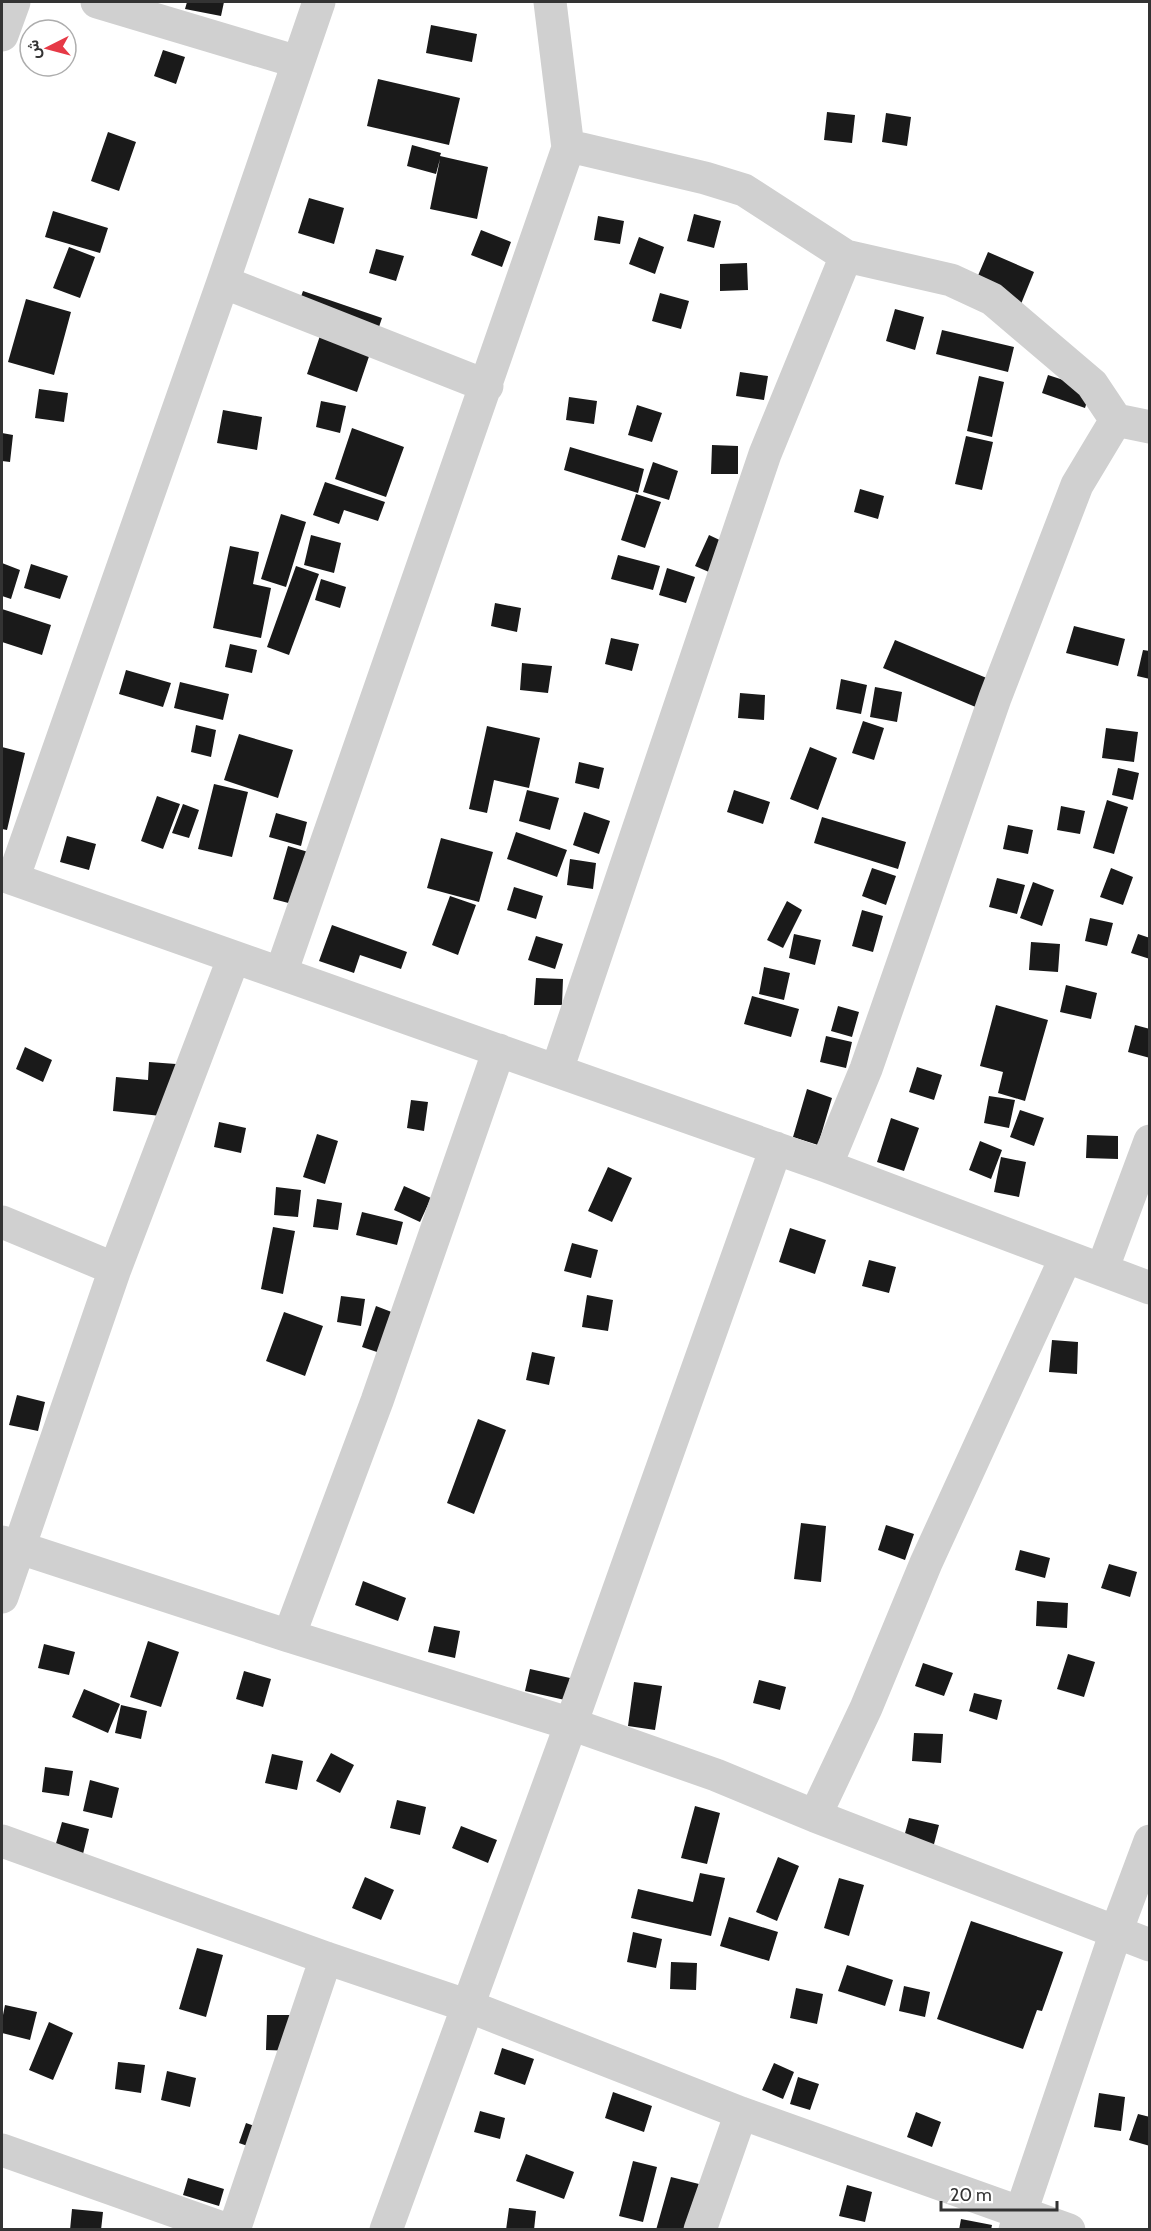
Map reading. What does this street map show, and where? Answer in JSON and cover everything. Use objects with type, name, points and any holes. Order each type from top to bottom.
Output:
[{"type":"street","points":[[2,35],[14,2]]},
{"type":"street","points":[[97,2],[298,62]]},
{"type":"street","points":[[319,2],[223,282],[8,877],[826,1166],[1149,1288]]},
{"type":"street","points":[[281,973],[568,148],[550,2]]},
{"type":"street","points":[[568,148],[582,149],[683,173],[744,190],[846,256],[951,280],[992,299],[1092,384],[1116,420],[1149,427]]},
{"type":"street","points":[[557,1070],[765,454],[846,256]]},
{"type":"street","points":[[223,282],[487,386]]},
{"type":"street","points":[[826,1166],[866,1069],[995,698],[1072,496],[1116,420]]},
{"type":"street","points":[[2,1597],[11,1545],[234,957]]},
{"type":"street","points":[[290,1636],[376,1401],[499,1050]]},
{"type":"street","points":[[1102,1270],[1149,1141]]},
{"type":"street","points":[[386,2229],[571,1724],[776,1148]]},
{"type":"street","points":[[2,1222],[115,1269]]},
{"type":"street","points":[[815,1816],[866,1708],[926,1563],[1065,1257]]},
{"type":"street","points":[[11,1545],[571,1724],[716,1774],[815,1816],[1149,1945]]},
{"type":"street","points":[[2,1841],[326,1958],[468,2006],[1018,2221],[1069,2229]]},
{"type":"street","points":[[1018,2221],[1149,1841]]},
{"type":"street","points":[[234,2229],[326,1958]]},
{"type":"street","points":[[700,2229],[741,2113]]},
{"type":"street","points":[[2,2150],[228,2229]]},
{"type":"building","points":[[187,2],[224,2],[221,16],[185,9]]},
{"type":"building","points":[[431,25],[477,34],[472,62],[426,53]]},
{"type":"building","points":[[163,50],[185,57],[176,84],[154,76]]},
{"type":"building","points":[[378,79],[460,98],[449,145],[367,126]]},
{"type":"building","points":[[827,112],[855,115],[852,143],[824,140]]},
{"type":"building","points":[[886,113],[911,117],[907,146],[882,142]]},
{"type":"building","points":[[108,132],[136,142],[119,191],[91,181]]},
{"type":"building","points":[[412,145],[441,153],[440,156],[488,167],[477,219],[430,209],[440,159],[436,174],[407,166]]},
{"type":"building","points":[[309,198],[344,208],[334,244],[298,233]]},
{"type":"building","points":[[53,211],[108,228],[100,253],[45,237]]},
{"type":"building","points":[[694,214],[721,221],[714,248],[687,241]]},
{"type":"building","points":[[598,216],[624,221],[620,244],[594,240]]},
{"type":"building","points":[[481,230],[511,242],[502,267],[471,255]]},
{"type":"building","points":[[639,237],[664,247],[655,274],[629,264]]},
{"type":"building","points":[[69,247],[95,257],[80,298],[53,288]]},
{"type":"building","points":[[376,249],[404,256],[396,281],[369,273]]},
{"type":"building","points":[[988,252],[1034,272],[1021,304],[974,285]]},
{"type":"building","points":[[747,263],[748,290],[720,291],[720,264]]},
{"type":"building","points":[[303,291],[382,318],[357,392],[307,374],[324,324],[295,314]]},
{"type":"building","points":[[660,293],[689,301],[681,329],[652,321]]},
{"type":"building","points":[[26,299],[71,312],[54,375],[8,362]]},
{"type":"building","points":[[895,309],[924,317],[915,350],[886,341]]},
{"type":"building","points":[[942,330],[1014,347],[1008,372],[936,354]]},
{"type":"building","points":[[740,372],[768,376],[764,400],[736,396]]},
{"type":"building","points":[[1048,375],[1091,389],[1085,408],[1042,393]]},
{"type":"building","points":[[979,376],[1004,382],[992,437],[967,431]]},
{"type":"building","points":[[39,389],[68,393],[64,422],[35,418]]},
{"type":"building","points":[[569,397],[597,401],[594,424],[566,420]]},
{"type":"building","points":[[321,401],[346,406],[340,433],[316,427]]},
{"type":"building","points":[[637,405],[662,413],[652,442],[628,435]]},
{"type":"building","points":[[223,410],[262,417],[257,450],[217,443]]},
{"type":"building","points":[[352,428],[404,447],[386,497],[335,479]]},
{"type":"building","points":[[2,433],[13,435],[10,462],[2,461]]},
{"type":"building","points":[[966,436],[993,442],[982,490],[955,484]]},
{"type":"building","points":[[712,445],[738,446],[738,474],[711,474]]},
{"type":"building","points":[[570,447],[644,469],[638,493],[564,470]]},
{"type":"building","points":[[653,462],[678,471],[669,500],[643,492]]},
{"type":"building","points":[[325,482],[385,502],[378,521],[344,510],[339,524],[313,515]]},
{"type":"building","points":[[860,489],[884,496],[878,519],[854,512]]},
{"type":"building","points":[[636,494],[661,502],[645,548],[621,540]]},
{"type":"building","points":[[281,514],[306,522],[286,587],[261,579]]},
{"type":"building","points":[[311,535],[341,543],[334,573],[304,565]]},
{"type":"building","points":[[709,535],[745,552],[732,582],[695,566]]},
{"type":"building","points":[[230,546],[259,552],[253,584],[271,588],[261,638],[213,628]]},
{"type":"building","points":[[618,555],[660,566],[653,590],[611,579]]},
{"type":"building","points":[[2,563],[20,570],[11,599],[2,596]]},
{"type":"building","points":[[31,564],[68,576],[60,599],[24,588]]},
{"type":"building","points":[[296,566],[319,574],[289,655],[267,647]]},
{"type":"building","points":[[667,568],[695,577],[686,603],[659,595]]},
{"type":"building","points":[[321,579],[346,587],[340,608],[315,600]]},
{"type":"building","points":[[495,603],[521,608],[517,632],[491,626]]},
{"type":"building","points":[[2,609],[51,625],[42,655],[2,642]]},
{"type":"building","points":[[1074,626],[1125,639],[1118,666],[1066,653]]},
{"type":"building","points":[[611,638],[639,644],[632,671],[605,664]]},
{"type":"building","points":[[895,640],[989,679],[978,708],[883,668]]},
{"type":"building","points":[[230,644],[257,650],[252,673],[225,667]]},
{"type":"building","points":[[1143,650],[1150,651],[1150,679],[1137,676]]},
{"type":"building","points":[[522,663],[552,666],[548,693],[520,690]]},
{"type":"building","points":[[126,670],[171,683],[163,707],[119,694]]},
{"type":"building","points":[[841,679],[867,685],[861,714],[836,709]]},
{"type":"building","points":[[180,682],[229,694],[223,720],[174,708]]},
{"type":"building","points":[[875,687],[902,692],[897,722],[870,717]]},
{"type":"building","points":[[740,693],[765,695],[764,720],[738,718]]},
{"type":"building","points":[[863,721],[884,728],[874,760],[852,753]]},
{"type":"building","points":[[196,725],[216,730],[211,757],[191,752]]},
{"type":"building","points":[[487,726],[540,738],[529,788],[494,780],[487,813],[469,809]]},
{"type":"building","points":[[1106,728],[1138,732],[1134,762],[1102,758]]},
{"type":"building","points":[[239,734],[293,750],[278,798],[224,780]]},
{"type":"building","points":[[2,747],[25,753],[7,830],[2,829]]},
{"type":"building","points":[[810,747],[837,758],[818,810],[790,799]]},
{"type":"building","points":[[579,762],[604,768],[599,789],[575,783]]},
{"type":"building","points":[[1118,768],[1139,773],[1133,800],[1112,795]]},
{"type":"building","points":[[214,784],[248,792],[232,857],[198,849]]},
{"type":"building","points":[[527,790],[559,798],[550,830],[519,821]]},
{"type":"building","points":[[734,790],[770,802],[763,824],[727,812]]},
{"type":"building","points":[[157,796],[180,804],[163,849],[141,841]]},
{"type":"building","points":[[1107,800],[1128,807],[1114,854],[1093,848]]},
{"type":"building","points":[[183,804],[199,810],[189,838],[172,833]]},
{"type":"building","points":[[1061,806],[1085,811],[1080,834],[1057,830]]},
{"type":"building","points":[[584,812],[610,821],[599,854],[573,845]]},
{"type":"building","points":[[276,813],[307,822],[301,846],[269,837]]},
{"type":"building","points":[[822,817],[906,842],[898,869],[814,843]]},
{"type":"building","points":[[1008,825],[1033,830],[1028,854],[1003,849]]},
{"type":"building","points":[[516,832],[567,850],[557,877],[507,859]]},
{"type":"building","points":[[67,836],[96,844],[89,870],[60,862]]},
{"type":"building","points":[[441,838],[493,852],[479,902],[427,888]]},
{"type":"building","points":[[288,846],[315,854],[300,906],[273,899]]},
{"type":"building","points":[[570,859],[596,863],[593,889],[567,885]]},
{"type":"building","points":[[872,868],[896,876],[886,905],[862,896]]},
{"type":"building","points":[[1111,868],[1133,877],[1123,905],[1100,897]]},
{"type":"building","points":[[997,878],[1025,885],[1017,914],[989,907]]},
{"type":"building","points":[[1033,882],[1054,890],[1042,926],[1020,918]]},
{"type":"building","points":[[514,887],[543,896],[536,919],[507,910]]},
{"type":"building","points":[[450,896],[476,905],[458,955],[432,945]]},
{"type":"building","points":[[787,901],[802,910],[783,948],[767,940]]},
{"type":"building","points":[[862,910],[883,916],[873,952],[852,946]]},
{"type":"building","points":[[1090,918],[1113,923],[1107,946],[1085,941]]},
{"type":"building","points":[[332,925],[407,952],[401,969],[360,955],[354,973],[319,961]]},
{"type":"building","points":[[794,934],[821,940],[815,965],[789,958]]},
{"type":"building","points":[[1138,934],[1150,938],[1150,959],[1131,953]]},
{"type":"building","points":[[536,936],[563,944],[555,969],[528,960]]},
{"type":"building","points":[[1031,942],[1060,944],[1058,972],[1029,970]]},
{"type":"building","points":[[764,967],[790,973],[784,1000],[759,994]]},
{"type":"building","points":[[536,978],[563,979],[562,1005],[534,1005]]},
{"type":"building","points":[[1066,985],[1097,993],[1091,1019],[1060,1012]]},
{"type":"building","points":[[752,996],[799,1009],[791,1037],[744,1024]]},
{"type":"building","points":[[996,1005],[1048,1020],[1025,1101],[998,1093],[1003,1072],[980,1066]]},
{"type":"building","points":[[838,1006],[859,1012],[852,1037],[831,1031]]},
{"type":"building","points":[[1135,1025],[1150,1029],[1150,1058],[1128,1052]]},
{"type":"building","points":[[826,1036],[852,1042],[846,1068],[820,1062]]},
{"type":"building","points":[[25,1047],[52,1060],[43,1082],[16,1069]]},
{"type":"building","points":[[149,1062],[176,1064],[171,1117],[113,1111],[116,1077],[148,1080]]},
{"type":"building","points":[[917,1067],[942,1075],[934,1100],[909,1092]]},
{"type":"building","points":[[807,1089],[832,1098],[818,1145],[793,1137]]},
{"type":"building","points":[[989,1096],[1015,1100],[1009,1128],[984,1123]]},
{"type":"building","points":[[411,1100],[428,1102],[424,1131],[407,1128]]},
{"type":"building","points":[[1020,1110],[1044,1118],[1034,1146],[1010,1137]]},
{"type":"building","points":[[891,1118],[919,1128],[904,1171],[877,1162]]},
{"type":"building","points":[[219,1122],[246,1128],[241,1153],[214,1147]]},
{"type":"building","points":[[317,1134],[338,1141],[325,1184],[303,1177]]},
{"type":"building","points":[[1087,1135],[1118,1136],[1118,1159],[1086,1158]]},
{"type":"building","points":[[980,1141],[1002,1150],[991,1179],[969,1170]]},
{"type":"building","points":[[1001,1157],[1026,1162],[1019,1197],[994,1192]]},
{"type":"building","points":[[608,1167],[632,1178],[612,1222],[588,1211]]},
{"type":"building","points":[[404,1186],[431,1198],[420,1222],[394,1210]]},
{"type":"building","points":[[276,1187],[301,1190],[298,1217],[274,1215]]},
{"type":"building","points":[[317,1199],[342,1203],[338,1230],[313,1227]]},
{"type":"building","points":[[362,1212],[403,1222],[397,1245],[356,1235]]},
{"type":"building","points":[[273,1227],[295,1231],[283,1294],[261,1289]]},
{"type":"building","points":[[790,1228],[826,1240],[815,1274],[779,1262]]},
{"type":"building","points":[[572,1243],[598,1250],[591,1278],[564,1271]]},
{"type":"building","points":[[869,1260],[896,1267],[889,1293],[862,1286]]},
{"type":"building","points":[[587,1295],[613,1300],[608,1331],[582,1327]]},
{"type":"building","points":[[341,1296],[365,1299],[361,1326],[337,1322]]},
{"type":"building","points":[[376,1306],[402,1316],[389,1356],[362,1347]]},
{"type":"building","points":[[284,1312],[323,1326],[305,1376],[266,1361]]},
{"type":"building","points":[[1052,1340],[1078,1342],[1077,1374],[1049,1372]]},
{"type":"building","points":[[532,1352],[555,1357],[549,1385],[526,1380]]},
{"type":"building","points":[[17,1395],[45,1402],[38,1431],[9,1425]]},
{"type":"building","points":[[478,1419],[506,1430],[474,1514],[447,1503]]},
{"type":"building","points":[[801,1523],[826,1526],[821,1582],[794,1579]]},
{"type":"building","points":[[886,1525],[914,1534],[905,1560],[878,1550]]},
{"type":"building","points":[[1020,1550],[1050,1558],[1045,1578],[1015,1570]]},
{"type":"building","points":[[1109,1564],[1137,1572],[1130,1597],[1101,1588]]},
{"type":"building","points":[[363,1581],[406,1598],[398,1621],[355,1605]]},
{"type":"building","points":[[1037,1601],[1068,1603],[1067,1628],[1036,1626]]},
{"type":"building","points":[[434,1626],[460,1631],[455,1658],[428,1652]]},
{"type":"building","points":[[148,1641],[179,1652],[161,1707],[130,1697]]},
{"type":"building","points":[[44,1644],[75,1652],[69,1675],[38,1668]]},
{"type":"building","points":[[1068,1654],[1095,1662],[1084,1697],[1057,1689]]},
{"type":"building","points":[[923,1663],[953,1673],[944,1696],[915,1686]]},
{"type":"building","points":[[530,1669],[570,1678],[565,1700],[525,1691]]},
{"type":"building","points":[[244,1671],[271,1679],[263,1707],[236,1699]]},
{"type":"building","points":[[759,1680],[786,1687],[780,1710],[753,1703]]},
{"type":"building","points":[[634,1682],[662,1686],[655,1730],[628,1726]]},
{"type":"building","points":[[84,1689],[120,1704],[108,1733],[72,1717]]},
{"type":"building","points":[[974,1693],[1002,1700],[997,1720],[969,1711]]},
{"type":"building","points":[[121,1705],[147,1711],[141,1739],[115,1733]]},
{"type":"building","points":[[914,1733],[943,1734],[941,1763],[912,1761]]},
{"type":"building","points":[[331,1753],[354,1765],[340,1793],[316,1781]]},
{"type":"building","points":[[272,1754],[303,1761],[297,1790],[265,1783]]},
{"type":"building","points":[[45,1767],[73,1771],[69,1796],[42,1792]]},
{"type":"building","points":[[90,1780],[119,1788],[112,1818],[83,1811]]},
{"type":"building","points":[[397,1800],[426,1807],[420,1835],[390,1828]]},
{"type":"building","points":[[695,1806],[720,1813],[707,1864],[681,1858]]},
{"type":"building","points":[[909,1818],[939,1825],[933,1848],[903,1841]]},
{"type":"building","points":[[62,1822],[89,1829],[83,1854],[55,1847]]},
{"type":"building","points":[[461,1826],[497,1840],[488,1863],[452,1848]]},
{"type":"building","points":[[778,1857],[799,1866],[777,1921],[756,1912]]},
{"type":"building","points":[[700,1873],[725,1878],[711,1936],[631,1918],[638,1889],[693,1902]]},
{"type":"building","points":[[365,1877],[394,1890],[381,1920],[352,1908]]},
{"type":"building","points":[[839,1878],[864,1885],[849,1936],[824,1928]]},
{"type":"building","points":[[729,1917],[778,1932],[769,1961],[720,1946]]},
{"type":"building","points":[[971,1921],[1063,1952],[1042,2011],[1037,2010],[1023,2049],[937,2019]]},
{"type":"building","points":[[633,1932],[662,1939],[656,1968],[627,1962]]},
{"type":"building","points":[[197,1948],[223,1955],[206,2017],[179,2009]]},
{"type":"building","points":[[671,1962],[697,1963],[696,1990],[670,1989]]},
{"type":"building","points":[[847,1965],[893,1980],[885,2006],[838,1991]]},
{"type":"building","points":[[904,1986],[930,1992],[925,2017],[899,2011]]},
{"type":"building","points":[[796,1988],[823,1994],[817,2024],[790,2018]]},
{"type":"building","points":[[5,2005],[37,2012],[30,2040],[2,2033]]},
{"type":"building","points":[[267,2015],[297,2015],[296,2051],[266,2050]]},
{"type":"building","points":[[49,2022],[73,2033],[53,2080],[29,2070]]},
{"type":"building","points":[[502,2048],[534,2059],[525,2085],[494,2074]]},
{"type":"building","points":[[118,2062],[145,2065],[141,2093],[115,2089]]},
{"type":"building","points":[[774,2063],[794,2072],[783,2099],[762,2090]]},
{"type":"building","points":[[167,2071],[196,2078],[190,2107],[161,2100]]},
{"type":"building","points":[[798,2077],[819,2084],[810,2110],[790,2104]]},
{"type":"building","points":[[613,2092],[652,2106],[644,2132],[605,2118]]},
{"type":"building","points":[[1099,2093],[1125,2097],[1121,2131],[1094,2127]]},
{"type":"building","points":[[480,2111],[505,2118],[500,2139],[474,2132]]},
{"type":"building","points":[[916,2112],[941,2122],[932,2147],[907,2137]]},
{"type":"building","points":[[1138,2114],[1150,2117],[1150,2146],[1129,2140]]},
{"type":"building","points":[[246,2123],[272,2132],[265,2152],[239,2143]]},
{"type":"building","points":[[526,2154],[574,2172],[564,2199],[516,2181]]},
{"type":"building","points":[[633,2161],[657,2167],[643,2222],[619,2216]]},
{"type":"building","points":[[671,2177],[699,2184],[687,2230],[656,2230]]},
{"type":"building","points":[[188,2178],[224,2189],[219,2206],[183,2195]]},
{"type":"building","points":[[847,2185],[872,2192],[865,2222],[839,2216]]},
{"type":"building","points":[[509,2208],[536,2211],[534,2230],[506,2230]]},
{"type":"building","points":[[72,2209],[103,2212],[101,2230],[70,2230]]},
{"type":"building","points":[[961,2219],[992,2225],[991,2230],[959,2230]]}]
